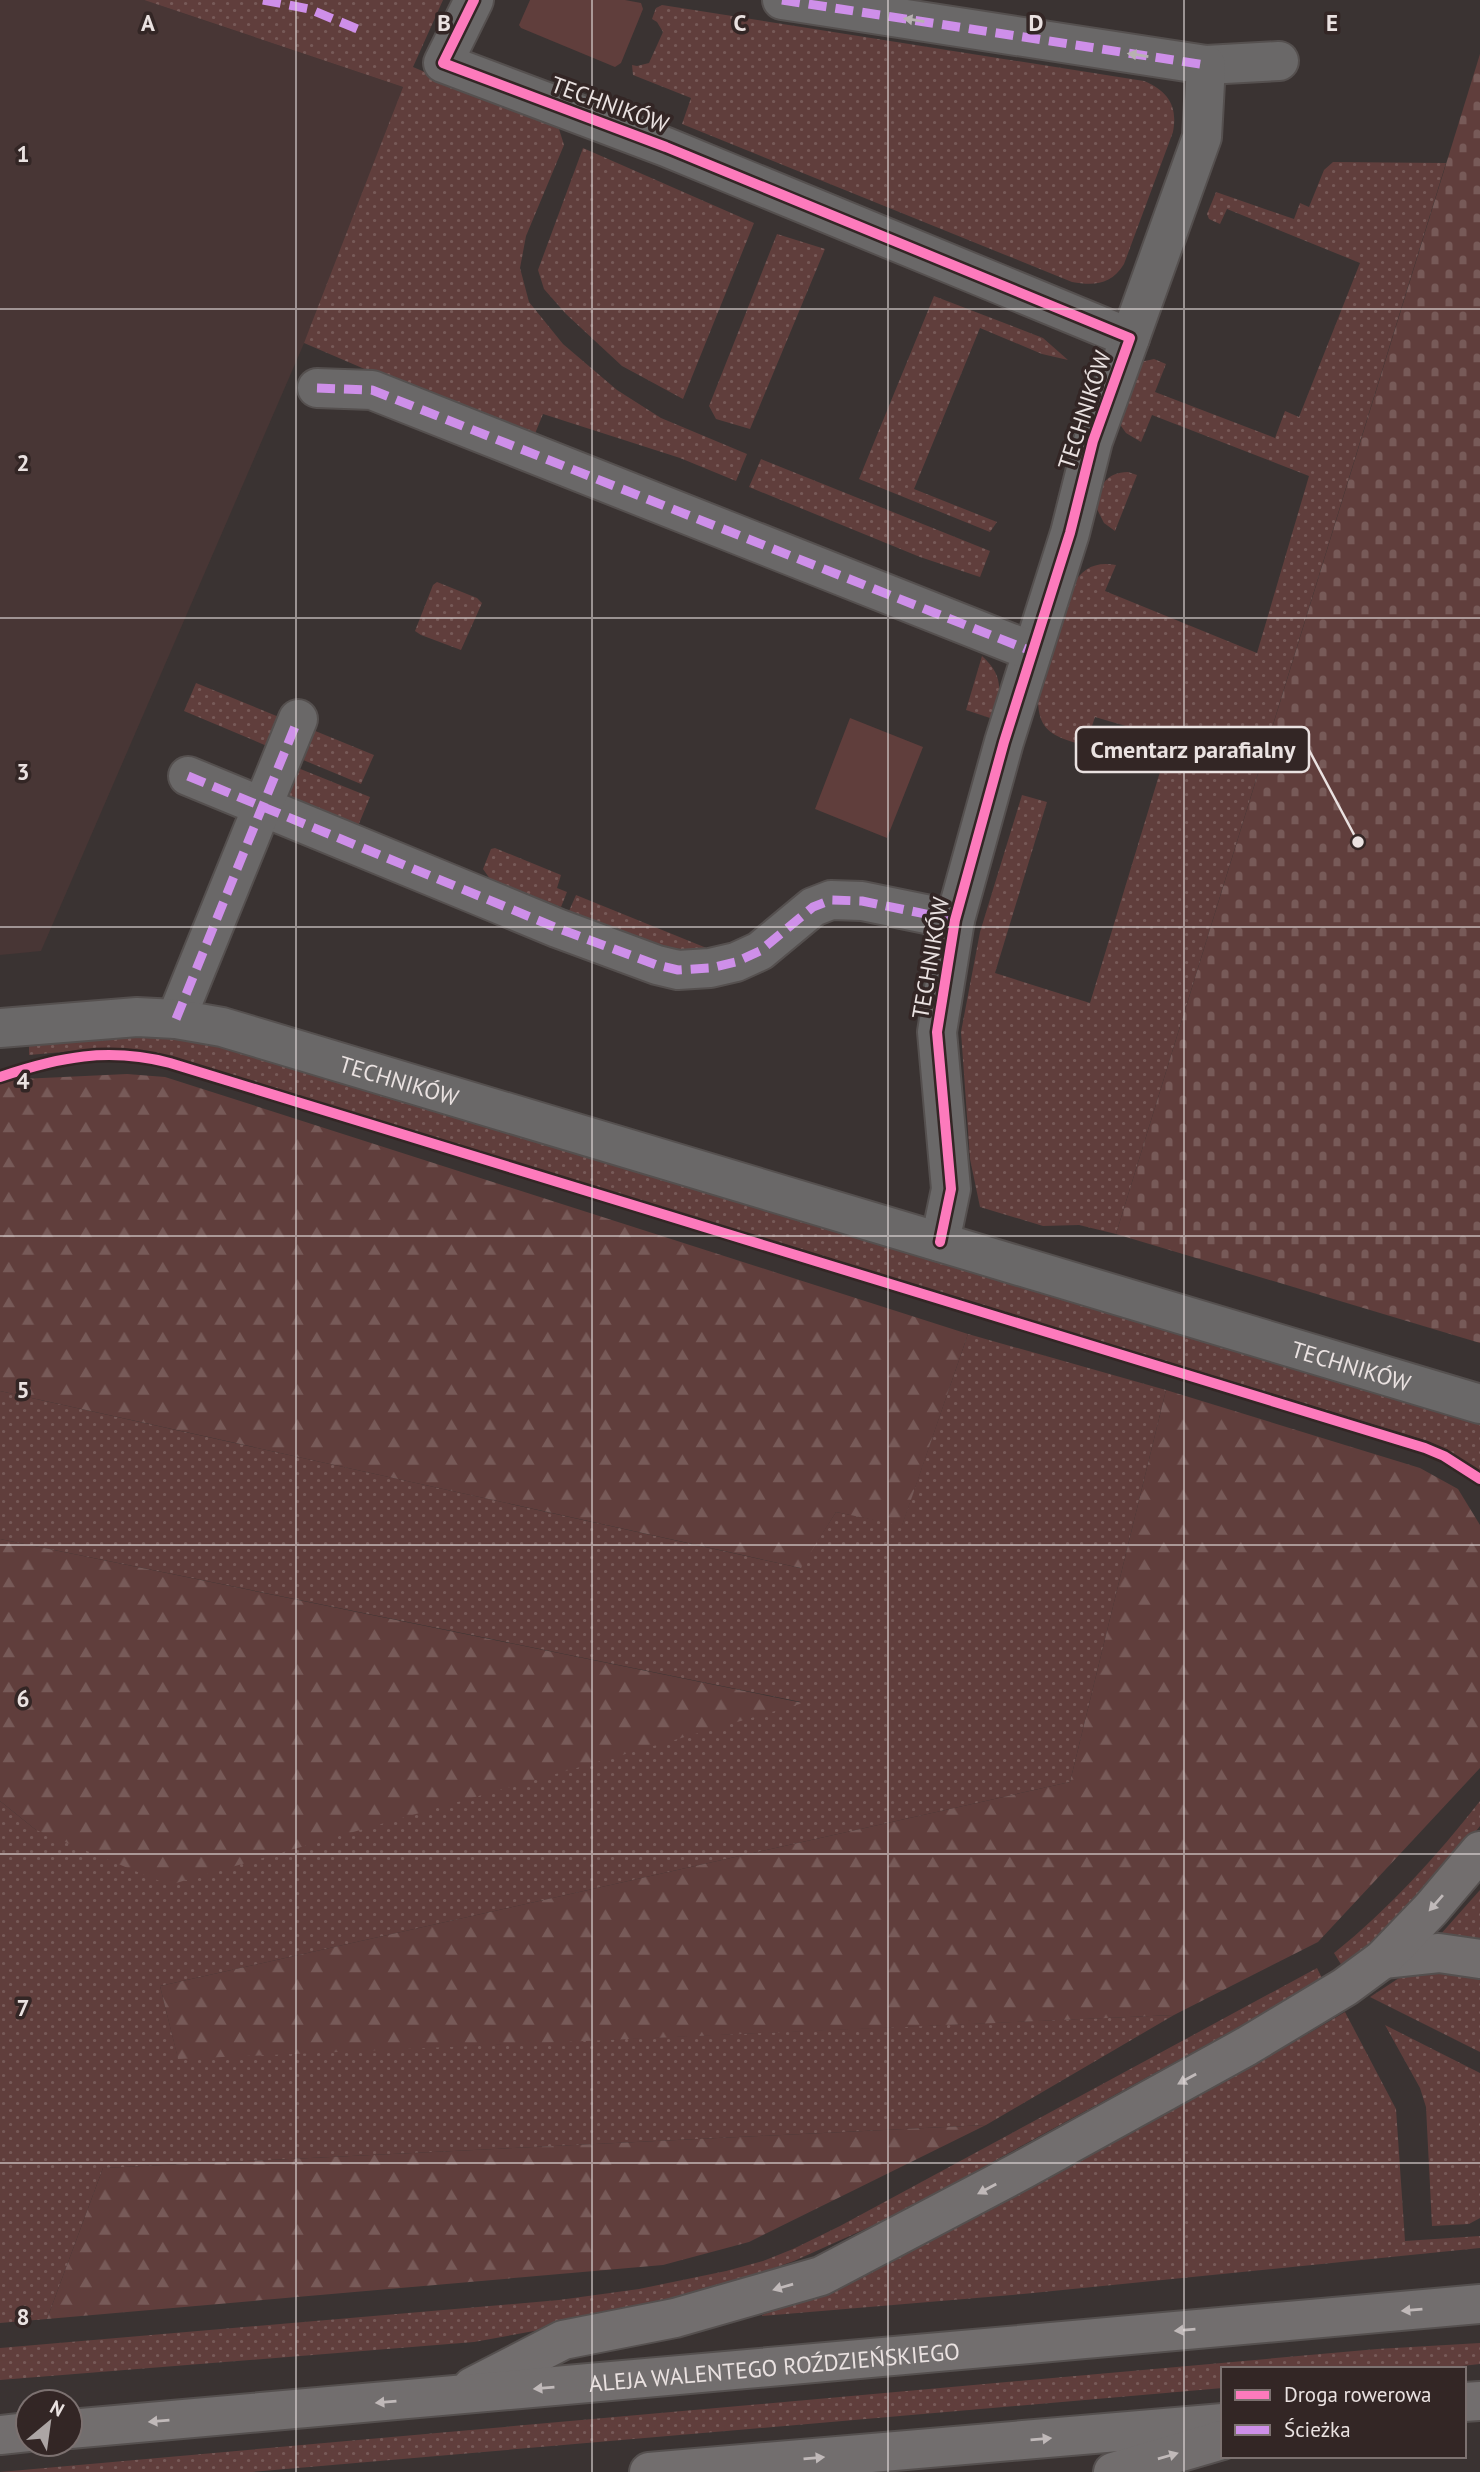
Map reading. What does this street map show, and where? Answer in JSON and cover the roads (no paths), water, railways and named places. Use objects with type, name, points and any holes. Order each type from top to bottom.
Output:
[{"type":"highway","points":[[454,2396],[563,2340],[675,2318],[821,2276],[1024,2169],[1247,2046],[1345,1987],[1383,1959],[1431,1909],[1480,1851]]},
{"type":"highway","points":[[1383,1959],[1439,1953],[1480,1959]]},
{"type":"highway","name":"ALEJA WALENTEGO ROŹDZIEŃSKIEGO","points":[[84,2428],[1480,2304]]},
{"type":"highway","points":[[649,2472],[1221,2423]]},
{"type":"highway","points":[[1113,2472],[1221,2441]]},
{"type":"street","name":"TECHNIKÓW","points":[[474,0],[443,63],[667,148],[1130,338]]},
{"type":"street","points":[[782,0],[1206,65],[1279,61]]},
{"type":"street","name":"TECHNIKÓW","points":[[940,1242],[951,1189],[937,1032],[955,920],[1031,651],[1070,533],[1093,441],[1202,137],[1206,65]]},
{"type":"street","points":[[317,388],[372,390],[1031,651]]},
{"type":"street","points":[[177,1019],[299,719]]},
{"type":"street","name":"TECHNIKÓW","points":[[188,776],[557,928],[657,965],[678,970],[710,968],[736,962],[760,951],[813,907],[831,900],[862,901],[955,920]]},
{"type":"street","name":"TECHNIKÓW","points":[[0,1028],[137,1017],[177,1019],[222,1027],[1480,1404]]},
{"type":"place","name":"Cmentarz parafialny","points":[[1358,842]]}]
